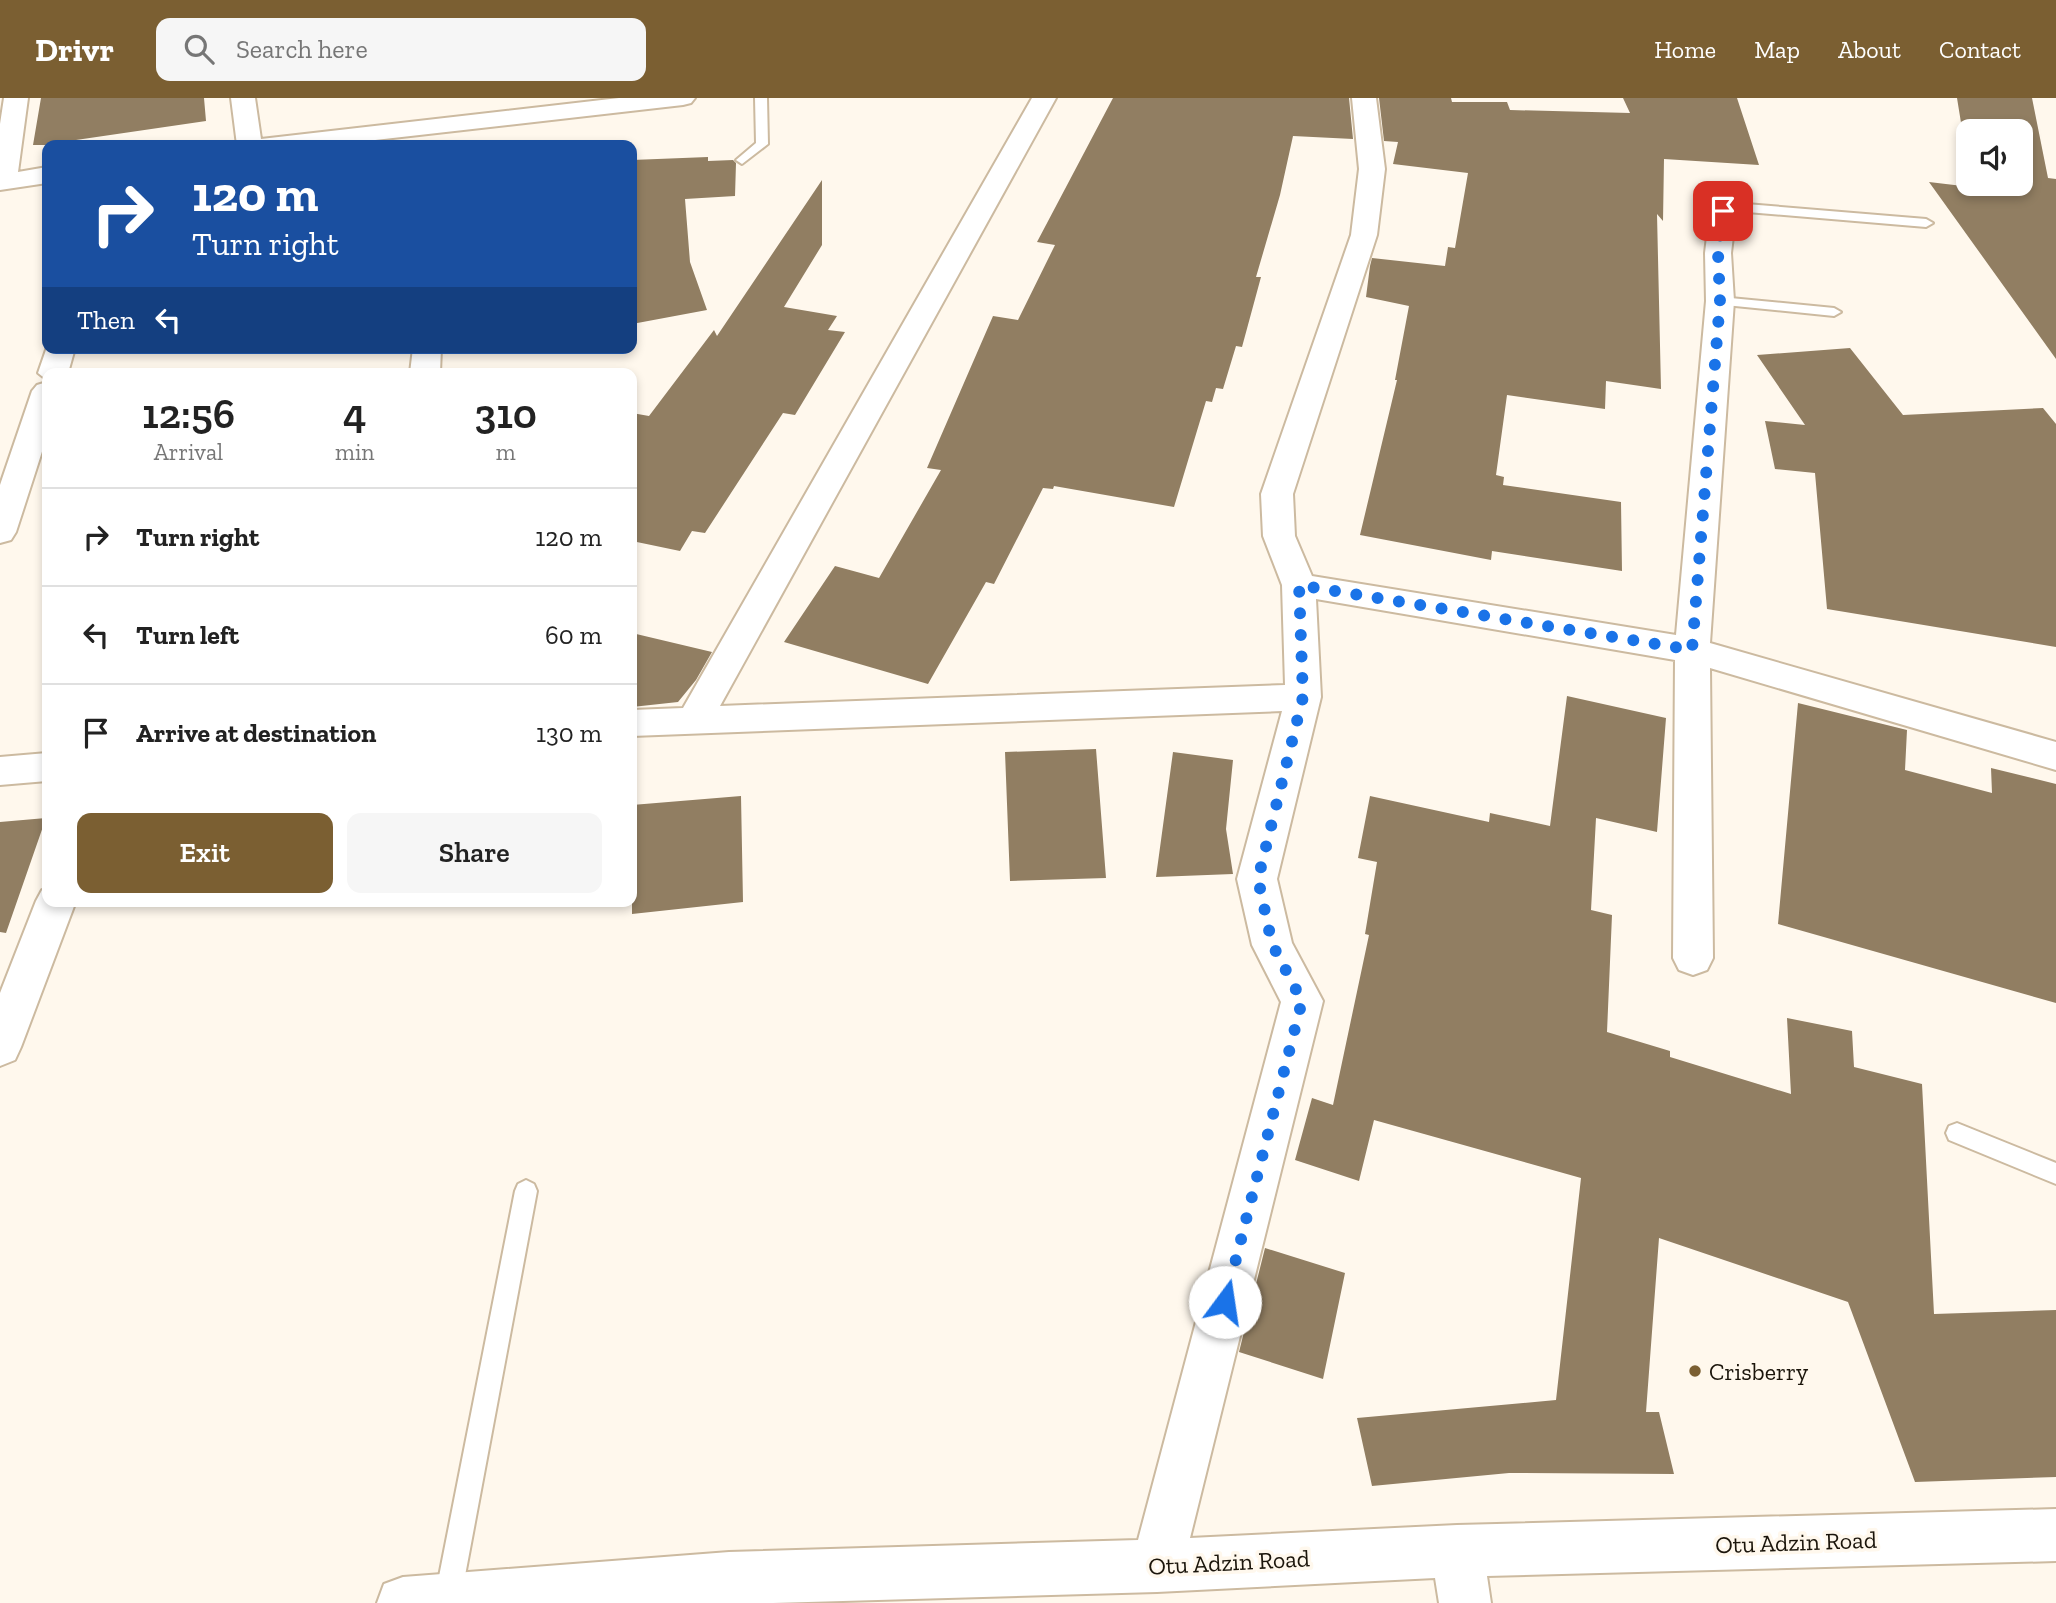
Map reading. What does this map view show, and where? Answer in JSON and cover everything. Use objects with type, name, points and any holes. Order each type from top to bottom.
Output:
[{"type":"street","points":[[16,98],[2,182],[42,176]]},
{"type":"street","points":[[243,98],[248,140]]},
{"type":"street","points":[[349,140],[446,134],[683,98]]},
{"type":"street","points":[[695,718],[1044,98]]},
{"type":"street","points":[[1157,1566],[1302,1001],[1272,944],[1258,879],[1303,697],[1299,585],[1279,536],[1277,494],[1364,235],[1372,169],[1364,98]]},
{"type":"street","points":[[1693,958],[1692,650],[1720,301],[1718,253],[1723,211]]},
{"type":"street","points":[[0,532],[42,406]]},
{"type":"street","points":[[1299,585],[1692,650],[2056,756]]},
{"type":"street","points":[[637,723],[695,718],[1303,697]]},
{"type":"street","points":[[0,771],[42,767]]},
{"type":"street","points":[[0,1046],[54,907]]},
{"type":"street","name":"Otu Adzin Road","points":[[425,1601],[729,1578],[1157,1566],[1457,1551],[2056,1535]]},
{"type":"street","points":[[1457,1551],[1465,1603]]},
{"type":"lane","points":[[743,160],[762,144],[761,98]]},
{"type":"lane","points":[[1723,211],[1734,207],[1926,223]]},
{"type":"lane","points":[[1720,301],[1834,312]]},
{"type":"lane","points":[[1957,1133],[2056,1174]]},
{"type":"lane","points":[[425,1601],[526,1191]]},
{"type":"building","points":[[41,98],[204,98],[206,121],[76,140],[42,140],[42,145],[33,145]]},
{"type":"building","points":[[1113,98],[1349,98],[1353,139],[1293,136],[1280,195],[1256,277],[1261,277],[1242,347],[1236,346],[1223,389],[1216,388],[1212,402],[1206,401],[1174,507],[1054,486],[1053,489],[1043,488],[994,584],[986,582],[928,684],[784,642],[835,566],[879,578],[941,470],[927,468],[993,316],[1018,320],[1055,245],[1037,242]]},
{"type":"building","points":[[1379,98],[1451,98],[1452,102],[1507,102],[1510,110],[1630,113],[1623,98],[1737,98],[1759,165],[1664,159],[1663,221],[1657,214],[1661,389],[1606,381],[1605,409],[1507,395],[1496,475],[1504,477],[1503,485],[1621,502],[1622,571],[1492,551],[1491,560],[1360,535],[1397,380],[1409,306],[1366,297],[1372,258],[1445,266],[1448,247],[1455,248],[1468,173],[1393,164],[1398,142],[1384,141]]},
{"type":"building","points":[[1957,98],[2032,98],[2048,178],[2056,179],[2056,359],[1929,182],[1956,185],[1956,196],[2033,196],[2033,119],[1960,119]]},
{"type":"building","points":[[708,157],[708,161],[733,160],[736,163],[735,196],[685,199],[690,262],[707,310],[637,323],[637,160]]},
{"type":"building","points":[[822,180],[822,245],[784,307],[837,316],[828,330],[845,332],[795,415],[783,413],[705,533],[692,531],[680,551],[637,542],[637,414],[649,416],[714,330],[717,336]]},
{"type":"building","points":[[1850,348],[1903,415],[2043,408],[2056,424],[2056,647],[1827,609],[1815,473],[1775,469],[1765,421],[1805,425],[1757,355]]},
{"type":"building","points":[[637,634],[712,652],[696,680],[678,702],[637,706]]},
{"type":"building","points":[[1567,696],[1666,718],[1657,832],[1596,818],[1591,910],[1612,915],[1607,1032],[1670,1051],[1670,1057],[1791,1094],[1787,1018],[1852,1031],[1854,1067],[1922,1084],[1934,1314],[2056,1310],[2056,1477],[1915,1482],[1848,1302],[1659,1238],[1646,1412],[1659,1412],[1674,1474],[1509,1473],[1372,1486],[1357,1418],[1556,1400],[1581,1178],[1374,1120],[1359,1181],[1295,1160],[1312,1098],[1333,1105],[1369,935],[1365,934],[1377,862],[1358,858],[1370,796],[1489,822],[1490,813],[1550,826]]},
{"type":"building","points":[[1798,703],[1907,730],[1905,770],[1992,793],[1991,768],[2056,784],[2056,1003],[1778,924]]},
{"type":"building","points":[[1096,749],[1106,878],[1010,881],[1005,752]]},
{"type":"building","points":[[1173,752],[1233,760],[1226,829],[1233,874],[1156,877]]},
{"type":"building","points":[[741,796],[743,902],[632,914],[632,907],[637,907],[637,805]]},
{"type":"building","points":[[42,818],[42,830],[6,933],[0,932],[0,822]]},
{"type":"building","points":[[1265,1248],[1345,1273],[1323,1379],[1239,1352]]},
{"type":"place","name":"Crisberry","points":[[1695,1371]]},
{"type":"route","points":[[1225,1302],[1302,1001],[1272,944],[1258,879],[1303,697],[1299,585],[1692,650],[1720,301],[1718,253],[1723,211]]}]
